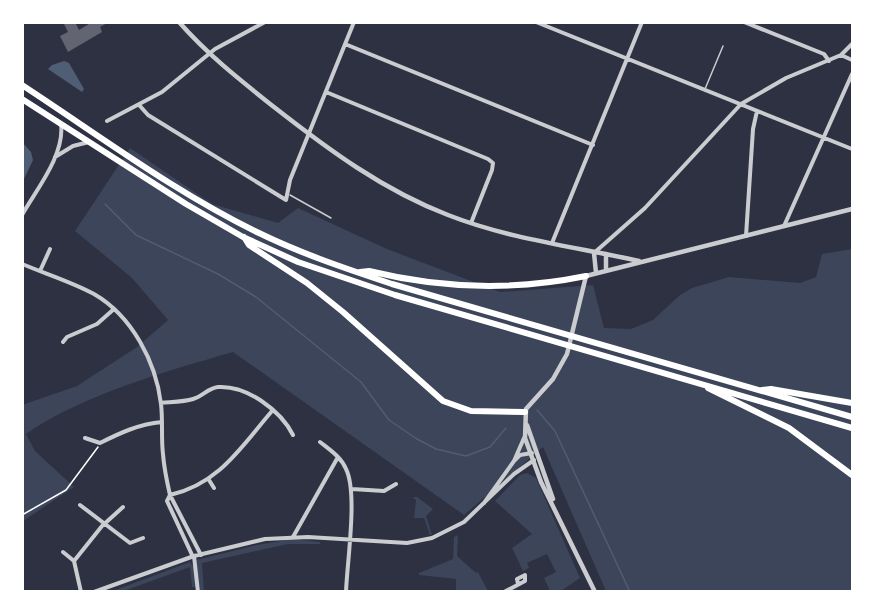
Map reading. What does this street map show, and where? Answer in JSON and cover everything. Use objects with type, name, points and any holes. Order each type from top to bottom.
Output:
[{"type":"highway","points":[[22,86],[231,218],[277,241],[357,272],[852,417]]},
{"type":"highway","points":[[22,99],[186,204],[243,237],[298,262],[372,289],[852,428]]},
{"type":"highway","points":[[243,237],[249,245],[307,283],[343,312],[443,401],[471,411],[525,412]]},
{"type":"highway","points":[[357,272],[369,271],[416,281],[487,287],[555,282],[586,276]]},
{"type":"highway","points":[[706,385],[712,391],[789,428],[852,475]]},
{"type":"highway","points":[[760,390],[771,389],[852,403]]},
{"type":"street","points":[[179,22],[208,55],[309,134],[370,178],[402,195],[471,223],[594,253],[642,262]]},
{"type":"street","points":[[107,121],[130,107],[140,106],[162,92],[208,55],[265,22]]},
{"type":"street","points":[[140,106],[148,115],[286,200],[289,195],[290,180],[354,22]]},
{"type":"street","points":[[536,22],[852,149]]},
{"type":"street","points":[[552,243],[642,22]]},
{"type":"street","points":[[744,22],[824,54],[829,61]]},
{"type":"street","points":[[345,44],[593,145]]},
{"type":"street","points":[[594,253],[645,208],[741,104],[786,78],[841,55],[852,44]]},
{"type":"street","points":[[841,55],[852,60]]},
{"type":"street","points":[[784,226],[852,74]]},
{"type":"street","points":[[326,92],[488,159],[492,163],[492,170],[471,223]]},
{"type":"street","points":[[746,236],[756,111]]},
{"type":"street","points":[[22,215],[55,157],[61,136],[60,124]]},
{"type":"street","points":[[55,157],[73,146],[89,142]]},
{"type":"street","points":[[595,591],[528,453],[525,438],[525,412],[530,403],[554,379],[562,366],[586,276],[852,209]]},
{"type":"street","points":[[40,271],[50,249]]},
{"type":"street","points":[[594,253],[596,273]]},
{"type":"street","points":[[606,254],[606,270]]},
{"type":"street","points":[[22,264],[95,294],[114,309],[132,329],[148,356],[161,403],[163,455],[170,495],[167,501],[193,557],[198,591]]},
{"type":"street","points":[[63,342],[67,337],[97,324],[114,309]]},
{"type":"street","points":[[161,403],[195,399],[208,389],[227,388],[257,397],[293,435]]},
{"type":"street","points":[[170,495],[183,492],[209,480],[231,462],[272,411]]},
{"type":"street","points":[[85,438],[100,443],[120,432],[146,423],[162,422]]},
{"type":"street","points":[[526,424],[555,507]]},
{"type":"street","points":[[482,506],[514,461],[525,438]]},
{"type":"street","points":[[320,442],[338,457],[346,469],[352,489],[346,591]]},
{"type":"street","points":[[514,461],[528,453],[538,454]]},
{"type":"street","points":[[94,591],[193,557],[265,539],[292,537],[421,542],[455,528],[482,506],[520,469],[533,463],[538,454]]},
{"type":"street","points":[[292,537],[338,457]]},
{"type":"street","points":[[209,480],[214,488]]},
{"type":"street","points":[[352,489],[384,491],[396,484]]},
{"type":"street","points":[[170,495],[174,498],[201,555]]},
{"type":"street","points":[[80,505],[130,543],[144,538]]},
{"type":"street","points":[[74,561],[105,524],[123,507]]},
{"type":"street","points":[[63,552],[74,561],[81,591]]},
{"type":"street","points":[[504,591],[518,584]]},
{"type":"street","points":[[265,591],[276,591]]},
{"type":"lane","points":[[705,90],[723,46]]},
{"type":"lane","points":[[289,195],[332,218]]},
{"type":"path","points":[[22,515],[74,482],[100,443]]},
{"type":"shaded area","points":[[64,61],[69,63],[84,89],[82,92],[48,69]]},
{"type":"shaded area","points":[[23,143],[31,152],[33,160],[23,181]]},
{"type":"shaded area","points":[[130,148],[212,204],[278,223],[298,208],[387,249],[500,292],[593,285],[604,328],[631,329],[653,320],[680,295],[692,288],[729,277],[800,283],[816,277],[822,254],[852,249],[852,591],[606,591],[543,447],[464,515],[233,352],[153,376],[99,396],[48,420],[26,434],[35,451],[74,487],[23,521],[22,405],[77,386],[137,347],[168,320],[132,278],[75,231]]},
{"type":"shaded area","points":[[527,473],[536,478],[580,578],[561,591],[550,591],[544,578],[556,572],[547,554],[527,563],[529,568],[523,571],[512,548],[532,534],[495,501],[520,475]]},
{"type":"shaded area","points":[[412,497],[417,497],[433,509],[426,516],[432,535],[430,535],[424,518],[414,518],[416,500]]},
{"type":"shaded area","points":[[458,535],[457,556],[476,573],[478,572],[488,591],[456,591],[456,579],[419,575],[419,573],[453,559],[454,537]]},
{"type":"shaded area","points":[[293,539],[320,542],[320,544],[288,544],[202,563],[204,591],[200,591],[196,560]]},
{"type":"shaded area","points":[[190,562],[194,567],[196,587],[192,587],[190,567],[124,591],[110,592]]},
{"type":"building","points":[[63,22],[75,22],[79,30],[92,22],[109,22],[100,27],[102,32],[68,52],[60,36],[68,32]]},
{"type":"waterway","points":[[105,204],[136,235],[218,274],[256,297],[361,382],[389,420],[417,439],[436,449],[466,456],[490,447],[506,428]]},
{"type":"waterway","points":[[537,410],[555,431],[630,592]]}]
